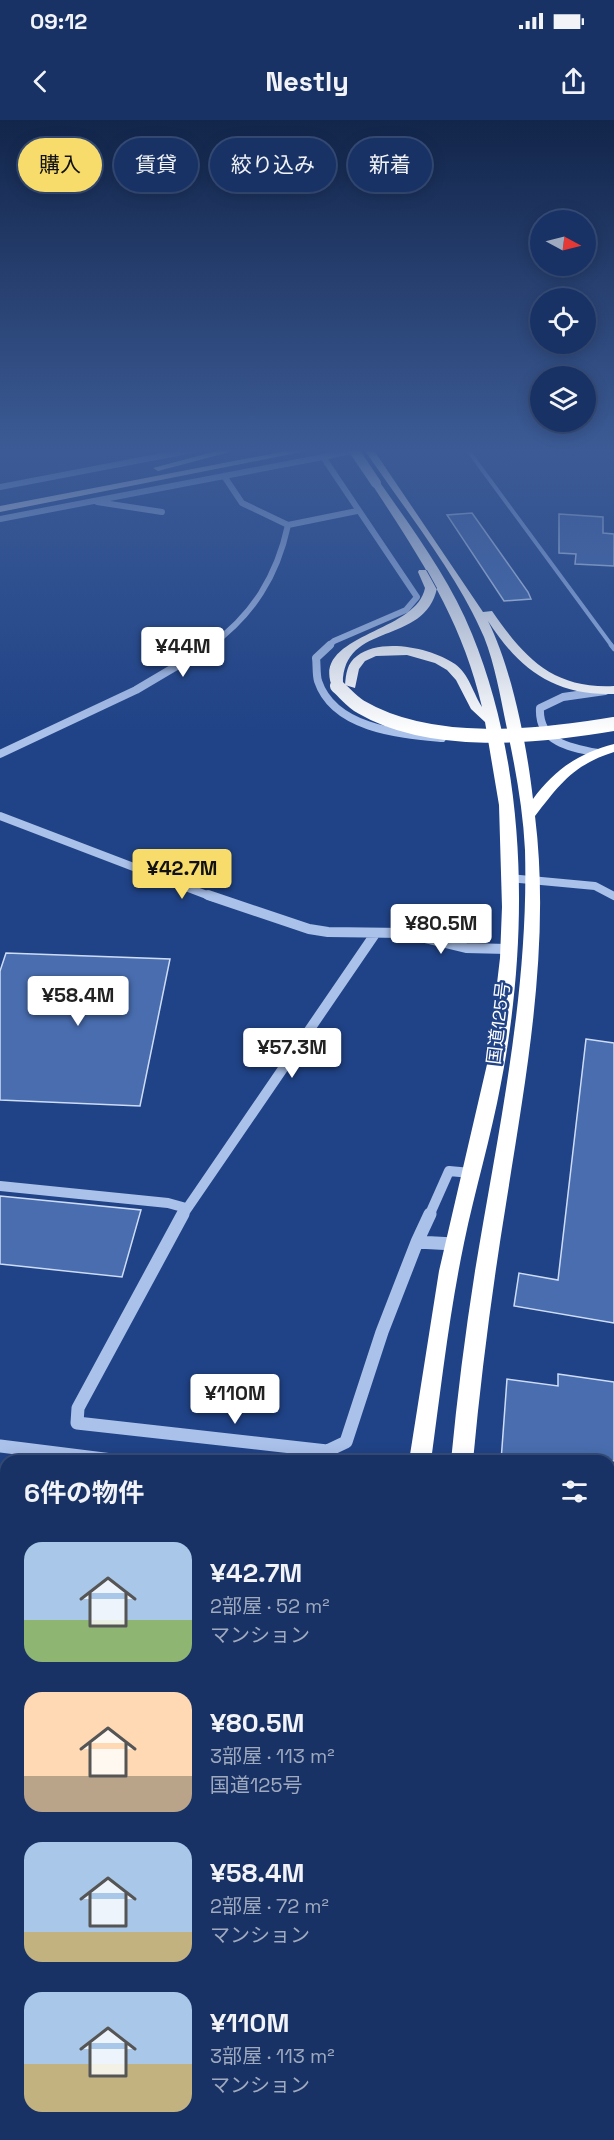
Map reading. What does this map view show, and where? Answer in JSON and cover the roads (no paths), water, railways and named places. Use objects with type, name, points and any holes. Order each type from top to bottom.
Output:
[{"type":"highway","points":[[408,543],[431,588],[429,598],[416,615],[358,643],[342,656],[335,674],[354,704],[366,711],[407,726],[428,730],[536,734],[614,724]]},
{"type":"highway","name":"国道125号","points":[[415,543],[448,598],[474,653],[497,740],[507,810],[509,878],[507,949],[496,1061],[454,1244],[421,1455]]},
{"type":"highway","name":"国道125号","points":[[432,543],[469,596],[490,638],[520,744],[531,813],[535,880],[533,962],[525,1035],[485,1269],[471,1367],[463,1455]]},
{"type":"highway","points":[[469,596],[484,607],[513,651],[531,669],[550,680],[612,690]]},
{"type":"highway","points":[[344,686],[351,670],[360,658],[381,651],[418,652],[453,668],[467,687],[476,708],[493,721]]},
{"type":"highway","points":[[344,686],[380,708],[408,718],[445,725],[531,727],[614,717]]},
{"type":"highway","points":[[531,813],[557,776],[568,767],[614,748]]},
{"type":"street","points":[[0,754],[38,739],[143,686],[217,642],[261,597],[274,572],[283,543]]},
{"type":"street","points":[[379,543],[417,597],[406,610],[334,641],[316,658],[315,675],[326,697],[345,716],[384,730],[414,736],[497,740]]},
{"type":"street","points":[[598,753],[565,746],[546,735],[538,718],[540,708],[560,697],[612,690]]},
{"type":"street","points":[[0,816],[195,891],[299,926],[328,932],[404,933],[466,948],[507,949]]},
{"type":"street","points":[[509,878],[595,886],[614,896]]},
{"type":"street","points":[[375,934],[186,1208],[78,1408],[77,1423],[327,1451],[346,1442],[382,1332],[448,1171],[471,1173]]},
{"type":"street","points":[[0,1186],[168,1203],[186,1208]]},
{"type":"street","points":[[417,1242],[454,1244]]},
{"type":"street","points":[[0,1446],[72,1455]]},
{"type":"waterway","points":[[536,543],[612,646]]},
{"type":"waterway","points":[[611,645],[614,649]]}]
